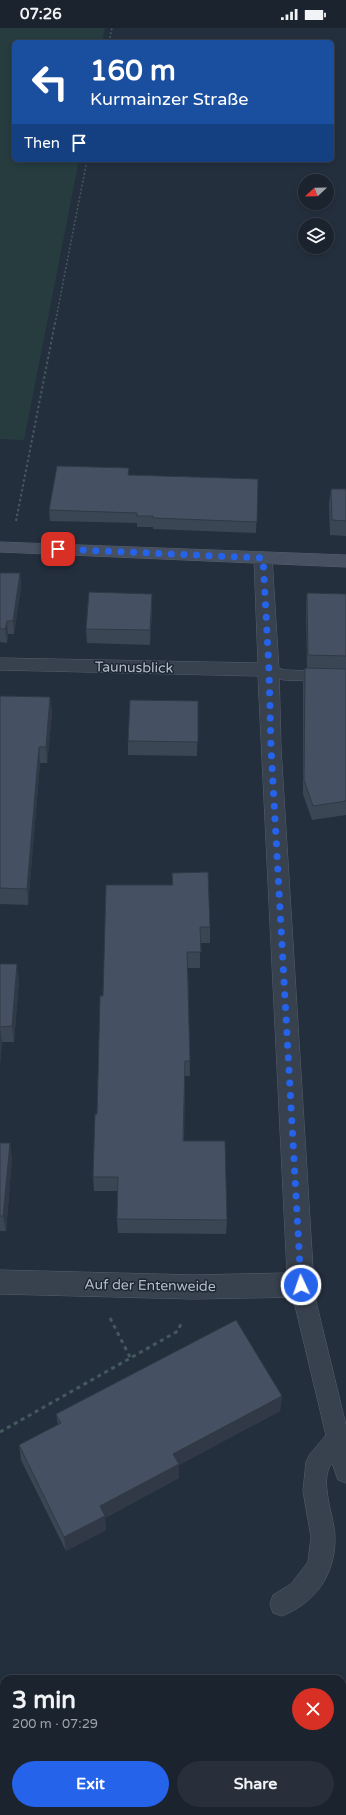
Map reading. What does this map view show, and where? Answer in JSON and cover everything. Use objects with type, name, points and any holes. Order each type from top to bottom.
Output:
[{"type":"main road","points":[[6,547],[346,561]]},
{"type":"street","points":[[263,558],[269,670],[271,748],[301,1285]]},
{"type":"street","name":"Taunusblick","points":[[0,664],[269,670]]},
{"type":"street","name":"Auf der Entenweide","points":[[0,1282],[194,1287],[301,1285]]},
{"type":"lane","points":[[269,670],[284,675],[346,677]]},
{"type":"lane","points":[[301,1285],[346,1472]]},
{"type":"lane","points":[[282,1604],[300,1593],[319,1568],[323,1537],[315,1491],[318,1462],[338,1438]]},
{"type":"path","points":[[109,40],[112,28]]},
{"type":"path","points":[[6,547],[36,425],[87,162]]},
{"type":"path","points":[[0,1432],[178,1331],[194,1287]]},
{"type":"green space","points":[[0,28],[105,28],[102,40],[12,40],[12,162],[79,162],[24,440],[0,439]]},
{"type":"building","points":[[57,466],[129,468],[128,475],[258,479],[257,522],[153,518],[153,516],[137,516],[137,513],[49,510]]},
{"type":"building","points":[[331,489],[346,489],[346,521],[332,520]]},
{"type":"building","points":[[0,573],[20,573],[13,621],[7,621],[5,629],[0,629]]},
{"type":"building","points":[[89,592],[152,594],[150,630],[86,629]]},
{"type":"building","points":[[307,593],[346,594],[346,656],[308,655]]},
{"type":"building","points":[[305,668],[346,669],[346,801],[313,806],[304,780]]},
{"type":"building","points":[[0,696],[50,697],[46,747],[39,747],[27,889],[0,888]]},
{"type":"building","points":[[130,700],[198,701],[198,742],[128,741]]},
{"type":"building","points":[[208,872],[210,927],[200,927],[201,952],[187,952],[190,1061],[185,1061],[183,1141],[225,1141],[227,1220],[117,1219],[118,1177],[93,1177],[95,1114],[97,1114],[100,996],[103,996],[106,885],[173,885],[172,873]]},
{"type":"building","points":[[0,964],[17,964],[12,1026],[0,1027]]},
{"type":"building","points":[[0,1143],[10,1143],[3,1216],[0,1216]]},
{"type":"building","points":[[236,1320],[282,1396],[173,1454],[179,1464],[100,1506],[105,1516],[64,1537],[19,1445],[61,1423],[56,1414]]},
{"type":"route","points":[[58,549],[263,558],[269,670],[271,748],[301,1285]]}]
